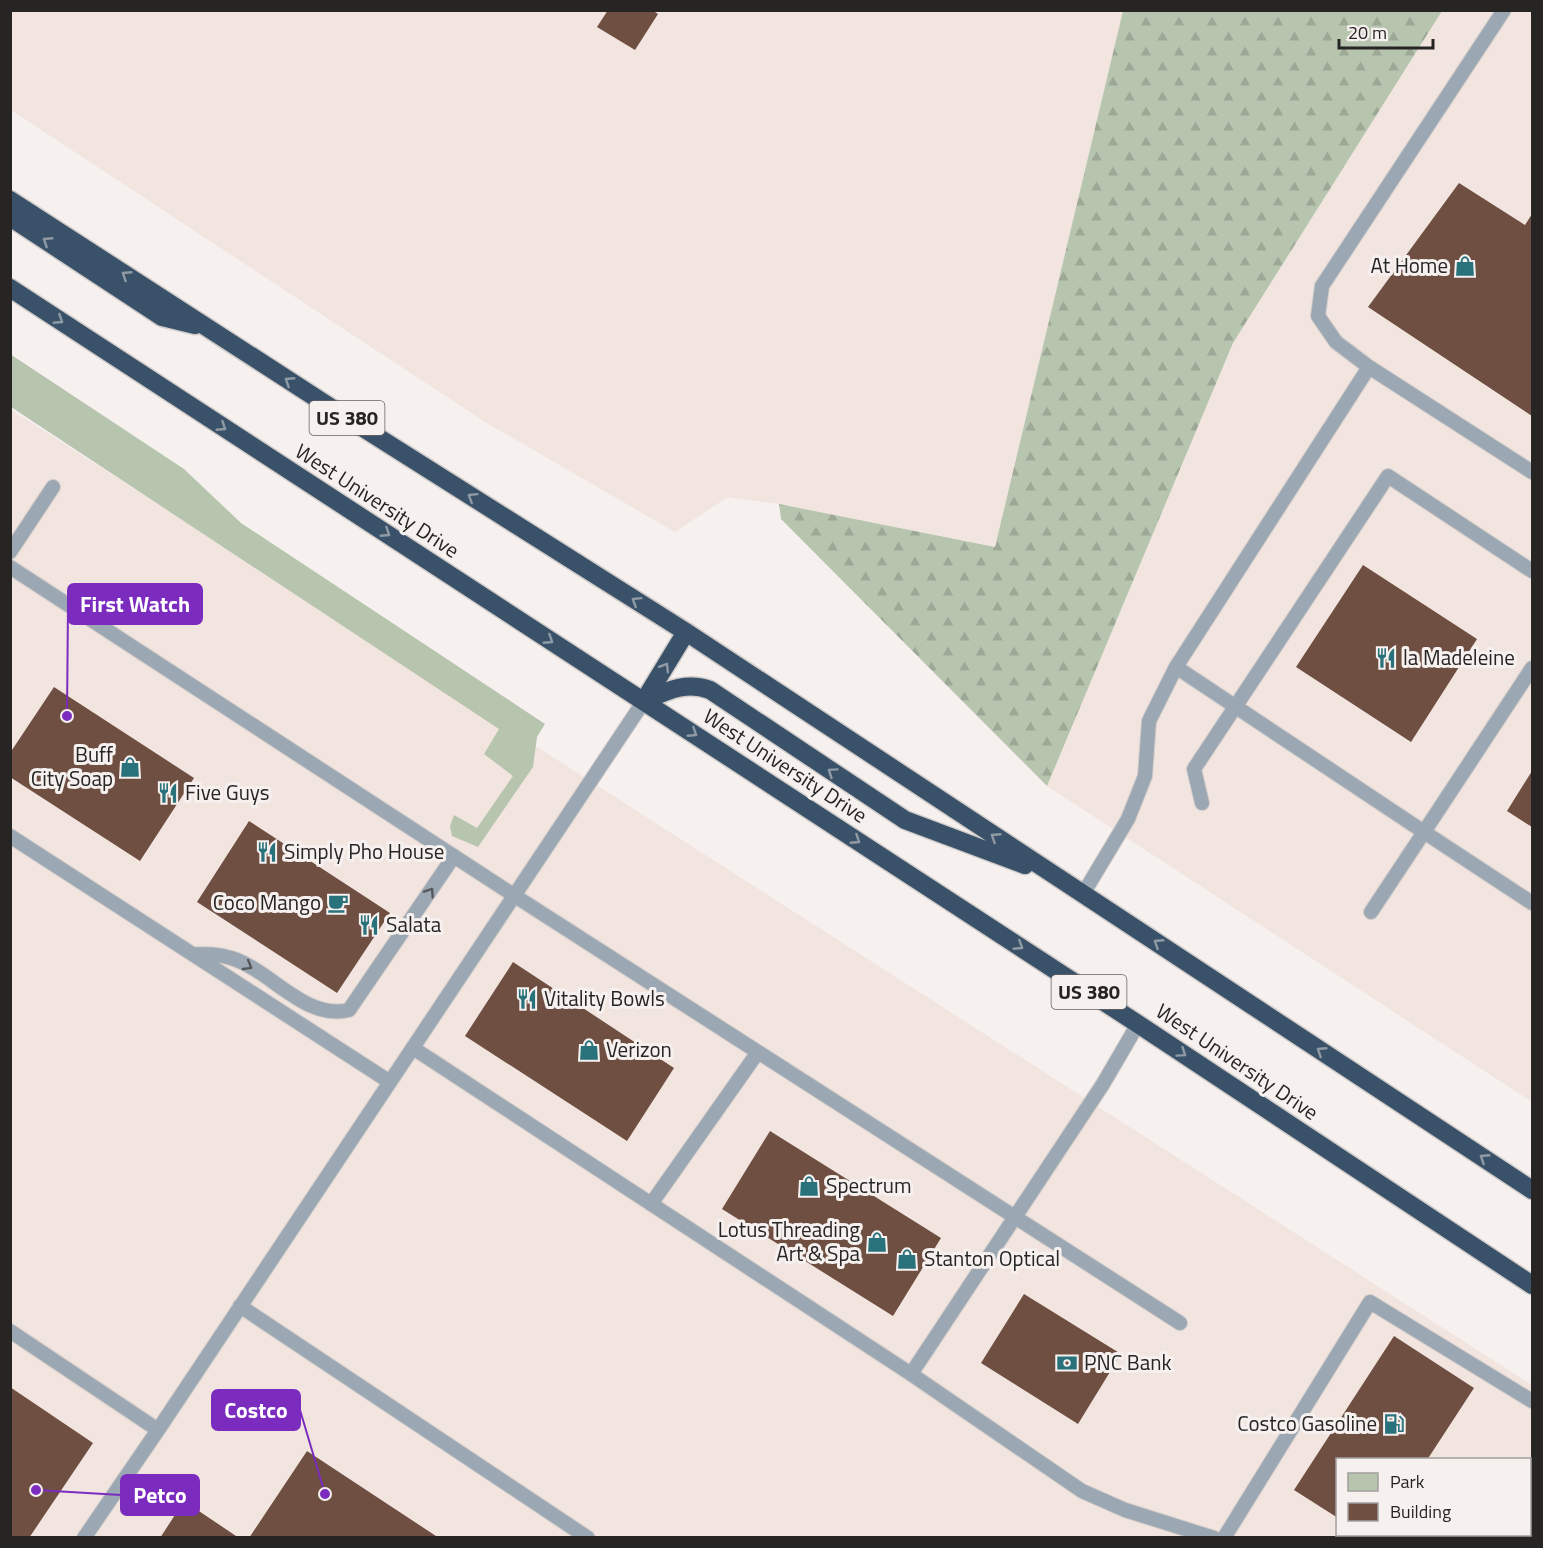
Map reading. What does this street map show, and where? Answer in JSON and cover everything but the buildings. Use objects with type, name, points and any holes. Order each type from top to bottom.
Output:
[{"type":"highway","name":"US 380","points":[[10,200],[686,632],[1533,1190]]},
{"type":"highway","points":[[10,218],[162,317],[208,328]]},
{"type":"highway","name":"West University Drive","points":[[10,288],[1138,1024],[1533,1285]]},
{"type":"highway","points":[[644,701],[686,632]]},
{"type":"highway","points":[[644,701],[683,686],[696,685],[710,690],[905,820],[1055,876]]},
{"type":"lane","points":[[1504,10],[1322,286],[1318,316],[1336,342],[1369,367],[1533,472]]},
{"type":"lane","points":[[1083,894],[1128,819],[1144,776],[1149,720],[1176,667],[1369,367]]},
{"type":"lane","points":[[1202,803],[1194,770],[1388,476],[1533,571]]},
{"type":"lane","points":[[10,552],[53,487]]},
{"type":"lane","points":[[10,567],[515,896],[1180,1323]]},
{"type":"lane","points":[[1176,667],[1533,903]]},
{"type":"lane","points":[[1371,912],[1533,668]]},
{"type":"lane","points":[[84,1538],[644,701]]},
{"type":"lane","points":[[10,836],[390,1082]]},
{"type":"lane","points":[[192,954],[234,958],[317,1009],[336,1014],[349,1010],[454,856]]},
{"type":"lane","points":[[911,1374],[1103,1084],[1138,1024]]},
{"type":"lane","points":[[413,1048],[911,1374],[1082,1491],[1125,1510],[1214,1538]]},
{"type":"lane","points":[[651,1204],[758,1052]]},
{"type":"lane","points":[[1224,1538],[1370,1302],[1533,1401]]},
{"type":"lane","points":[[240,1306],[588,1538]]},
{"type":"lane","points":[[10,1331],[158,1430]]},
{"type":"shaded area","points":[[10,11],[1123,11],[995,547],[779,504],[728,497],[675,532],[485,422],[11,110]]},
{"type":"shaded area","points":[[1442,11],[1532,11],[1532,1102],[1047,786],[1233,343]]},
{"type":"shaded area","points":[[10,409],[1532,1385],[1532,1537],[11,1537]]},
{"type":"green space","points":[[1123,11],[1442,11],[1233,343],[1047,786],[781,519],[779,504],[995,547]]},
{"type":"green space","points":[[10,354],[184,469],[241,523],[545,724],[537,737],[533,767],[478,847],[452,836],[450,826],[454,815],[477,828],[513,776],[484,754],[499,729],[11,407]]},
{"type":"place","name":"At Home","points":[[1465,266]]},
{"type":"place","name":"la Madeleine","points":[[1386,658]]},
{"type":"place","name":"First Watch","points":[[67,716]]},
{"type":"place","name":"Buff City Soap","points":[[130,767]]},
{"type":"place","name":"Five Guys","points":[[168,793]]},
{"type":"place","name":"Simply Pho House","points":[[267,852]]},
{"type":"place","name":"Coco Mango","points":[[338,903]]},
{"type":"place","name":"Salata","points":[[369,925]]},
{"type":"place","name":"Vitality Bowls","points":[[527,999]]},
{"type":"place","name":"Verizon","points":[[589,1050]]},
{"type":"place","name":"Spectrum","points":[[809,1186]]},
{"type":"place","name":"Lotus Threading Art & Spa","points":[[877,1242]]},
{"type":"place","name":"Stanton Optical","points":[[907,1259]]},
{"type":"place","name":"PNC Bank","points":[[1067,1363]]},
{"type":"place","name":"Costco Gasoline","points":[[1394,1424]]},
{"type":"place","name":"Petco","points":[[36,1490]]},
{"type":"place","name":"Costco","points":[[325,1494]]}]
